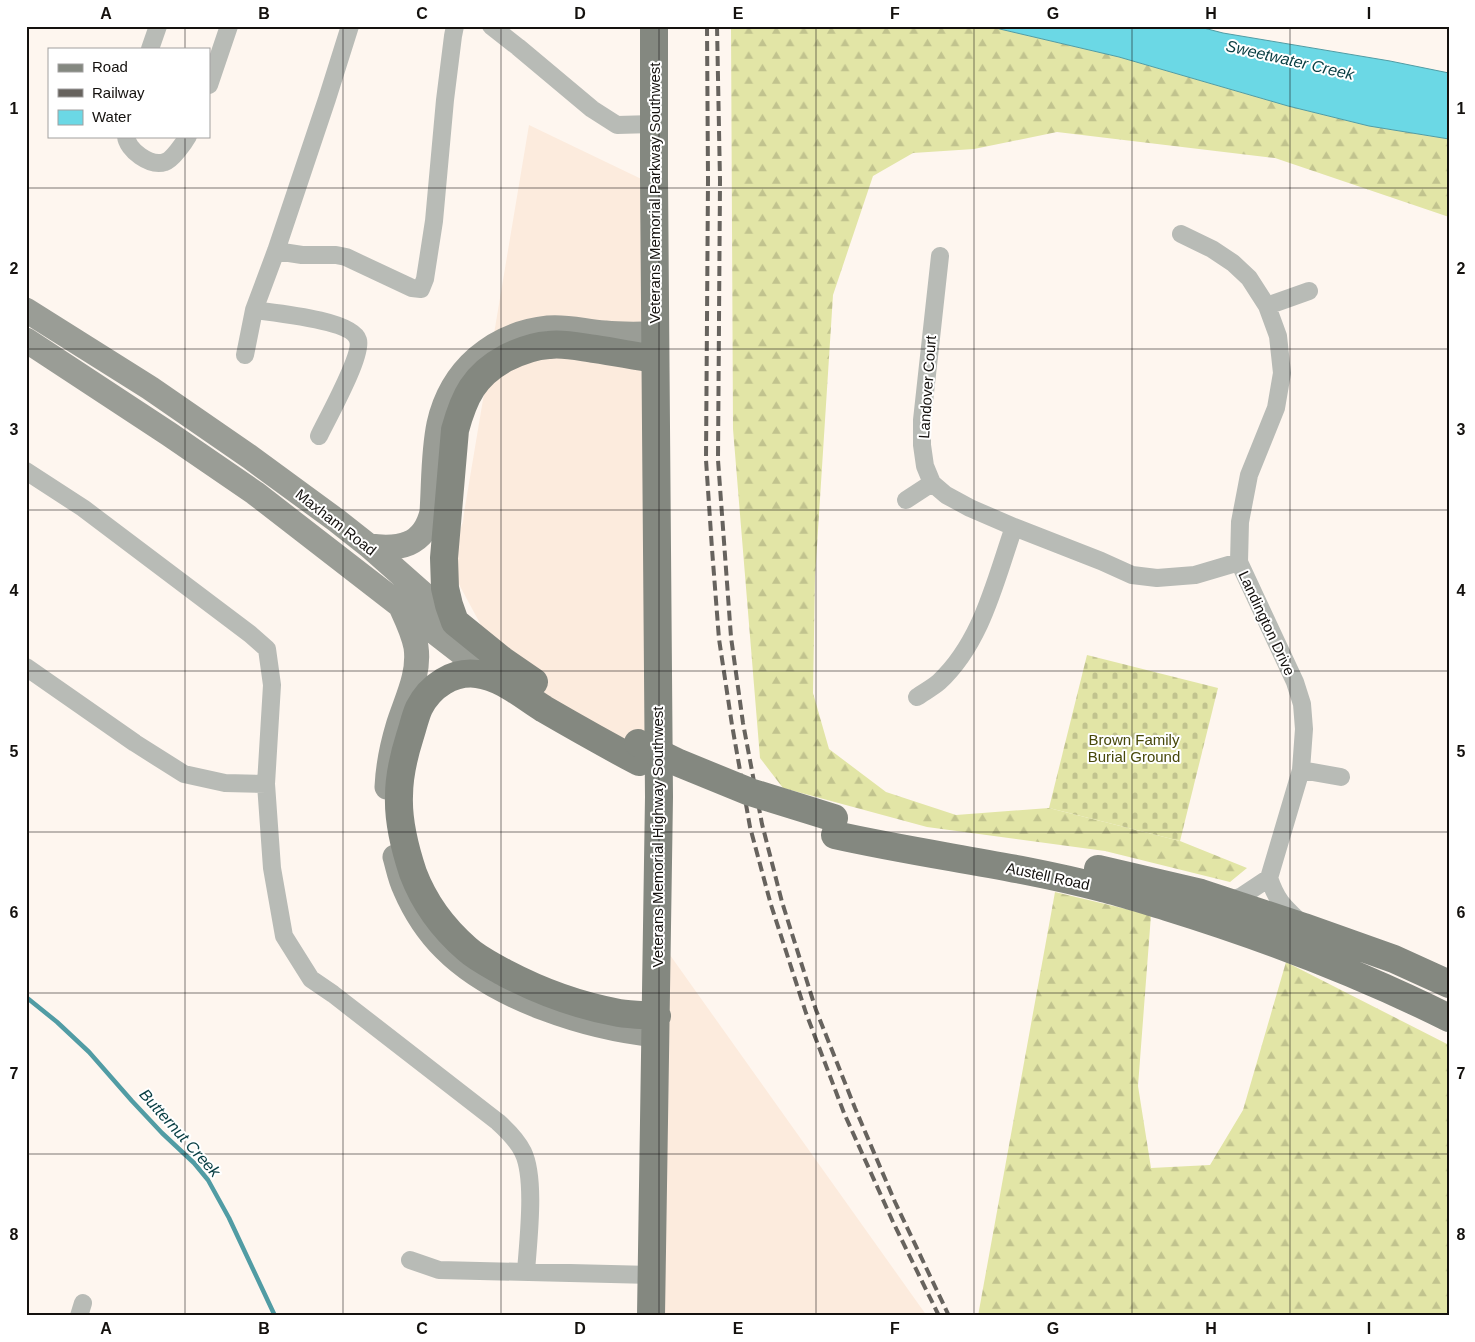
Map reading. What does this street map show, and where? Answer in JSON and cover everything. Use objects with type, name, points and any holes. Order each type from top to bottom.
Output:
[{"type":"main road","name":"Veterans Memorial Parkway Southwest","points":[[654,26],[655,347]]},
{"type":"main road","name":"Maxham Road","points":[[26,310],[209,428],[288,485],[368,546],[478,642],[552,694],[593,728]]},
{"type":"main road","points":[[368,546],[385,548],[403,546],[418,538],[425,530],[432,512],[436,437],[442,412],[461,375],[480,355],[504,340],[528,332],[549,328],[624,335],[655,347]]},
{"type":"main road","name":"Maxham Road","points":[[26,340],[226,473],[494,678],[638,753]]},
{"type":"main road","points":[[455,622],[445,588],[444,573],[454,438],[459,414],[475,382],[486,370],[495,364],[528,348],[546,345],[655,347]]},
{"type":"main road","name":"Veterans Memorial Highway Southwest","points":[[651,1316],[659,787],[655,347]]},
{"type":"main road","points":[[401,607],[409,622],[413,636],[416,648],[416,662],[411,689],[398,726],[388,765],[387,804],[388,827],[397,865],[405,889],[414,906],[445,949],[469,968],[506,991],[541,1007],[605,1027],[630,1032],[656,1025]]},
{"type":"main road","points":[[494,678],[477,674],[466,674],[442,682],[428,695],[412,727],[402,764],[399,808],[407,853],[420,890],[440,920],[455,938],[468,951],[495,968],[535,987],[575,1002],[620,1013],[656,1025]]},
{"type":"main road","name":"Austell Road","points":[[638,753],[735,803],[787,821],[892,831],[1036,855],[1150,881],[1201,894],[1304,926],[1394,959],[1449,984]]},
{"type":"main road","name":"Austell Road","points":[[835,826],[897,848],[1034,872],[1103,888],[1205,919],[1338,967],[1410,998],[1449,1018]]},
{"type":"street","points":[[150,48],[158,26]]},
{"type":"street","points":[[210,82],[229,26]]},
{"type":"street","points":[[245,355],[254,310],[276,251],[350,26]]},
{"type":"street","points":[[276,251],[302,255],[336,255],[346,257],[412,288],[421,289],[434,221],[445,100],[455,26]]},
{"type":"street","points":[[491,26],[592,109],[617,125],[653,124]]},
{"type":"street","points":[[126,138],[126,142],[140,156],[161,163],[167,162],[184,144],[187,138]]},
{"type":"street","name":"Landington Drive","points":[[1182,234],[1212,249],[1233,263],[1249,278],[1267,306],[1278,336],[1282,373],[1276,408],[1250,475],[1240,522],[1239,562],[1295,682],[1302,704],[1304,729],[1301,770],[1269,878]]},
{"type":"street","name":"Landover Court","points":[[932,483],[925,466],[922,445],[922,420],[940,256]]},
{"type":"street","points":[[1267,306],[1309,291]]},
{"type":"street","points":[[254,310],[299,316],[340,326],[353,332],[358,338],[359,344],[354,363],[319,436]]},
{"type":"street","points":[[26,471],[83,508],[250,634],[267,650],[272,686],[266,784],[272,868],[284,936],[311,979],[333,994],[513,1136],[524,1152],[528,1169],[530,1205],[526,1272]]},
{"type":"street","points":[[906,500],[932,483],[946,495],[970,508],[1101,560],[1132,576],[1157,578],[1195,575],[1239,562]]},
{"type":"street","points":[[916,698],[938,683],[955,664],[975,635],[1014,527]]},
{"type":"street","points":[[26,667],[135,744],[184,774],[225,783],[266,784]]},
{"type":"street","points":[[1301,770],[1340,777]]},
{"type":"street","points":[[1227,902],[1242,896],[1269,878],[1274,893],[1280,902],[1304,926]]},
{"type":"street","points":[[410,1260],[439,1270],[652,1275]]},
{"type":"shaded area","points":[[529,125],[658,187],[669,779],[523,703],[448,564],[463,522]]},
{"type":"shaded area","points":[[665,948],[927,1316],[657,1316]]},
{"type":"green space","points":[[731,26],[987,26],[1119,57],[1288,106],[1369,126],[1449,139],[1449,217],[1275,158],[1057,132],[974,149],[913,153],[873,176],[833,295],[815,577],[813,693],[829,749],[886,792],[956,815],[1049,808],[1180,841],[1247,868],[1230,882],[1105,851],[927,827],[783,788],[760,758],[733,429]]},
{"type":"green space","name":"Brown Family Burial Ground","points":[[1087,655],[1218,688],[1180,841],[1049,808]]},
{"type":"green space","points":[[1055,892],[1151,915],[1138,1086],[1151,1168],[1210,1165],[1243,1110],[1286,962],[1449,1045],[1449,1316],[978,1316]]},
{"type":"water","name":"Sweetwater Creek","points":[[987,26],[1196,26],[1223,33],[1390,61],[1449,73],[1449,139],[1369,126],[1288,106],[1119,57]]},
{"type":"waterway","name":"Butternut Creek","points":[[26,997],[57,1022],[89,1052],[132,1101],[194,1163],[208,1180],[229,1218],[275,1316]]},
{"type":"railway","points":[[707,26],[706,460],[719,639],[750,827],[771,905],[806,1013],[844,1113],[893,1222],[939,1316]]},
{"type":"railway","points":[[717,26],[720,181],[718,460],[731,637],[743,723],[762,824],[782,902],[816,1010],[895,1202],[949,1316]]}]
